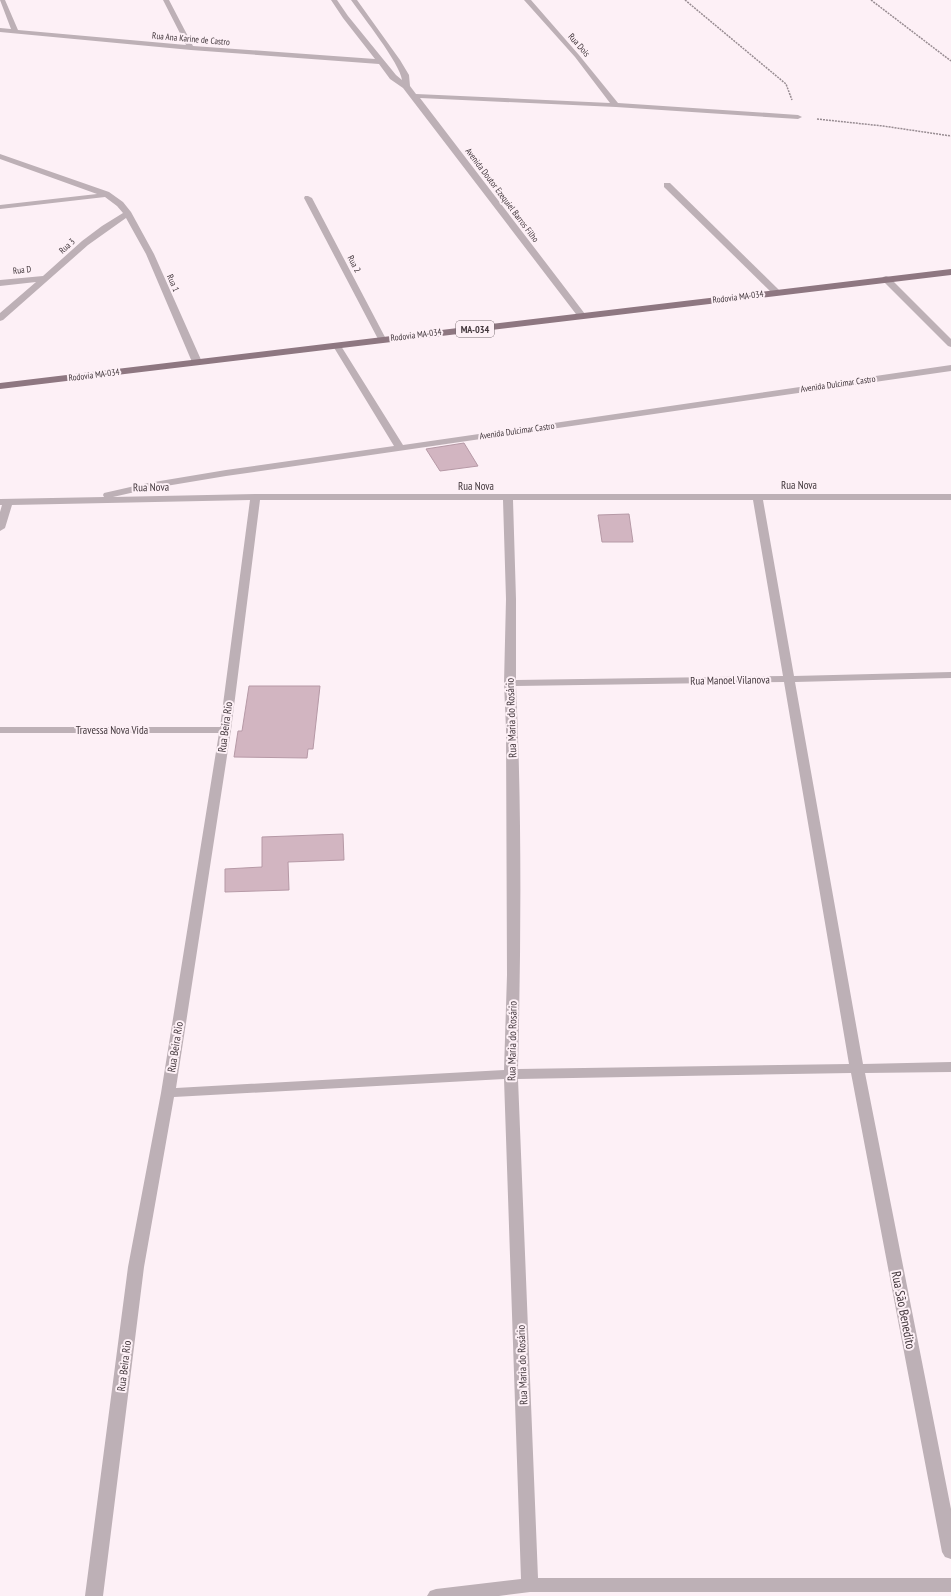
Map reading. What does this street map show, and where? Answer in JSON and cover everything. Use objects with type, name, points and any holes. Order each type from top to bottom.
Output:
[{"type":"main road","name":"Rodovia MA-034","points":[[0,386],[951,272]]},
{"type":"street","points":[[2,0],[16,32]]},
{"type":"street","points":[[166,0],[191,48]]},
{"type":"street","name":"Avenida Doutor Ezequiel Barros Filho","points":[[334,0],[393,77],[406,86],[414,96],[582,316]]},
{"type":"street","name":"Avenida Doutor Ezequiel Barros Filho","points":[[354,0],[397,60],[406,75],[406,86]]},
{"type":"street","name":"Rua Dois","points":[[527,0],[577,56],[616,105]]},
{"type":"street","name":"Rua Ana Karine de Castro","points":[[0,30],[191,48],[381,62]]},
{"type":"street","points":[[414,96],[616,105],[798,117]]},
{"type":"street","points":[[0,156],[106,194],[120,204],[128,214]]},
{"type":"street","points":[[667,185],[776,292]]},
{"type":"street","points":[[0,206],[106,194]]},
{"type":"street","name":"Rua 2","points":[[308,198],[382,339]]},
{"type":"street","name":"Rua 3","points":[[0,318],[85,243],[105,228],[128,214]]},
{"type":"street","name":"Rua 1","points":[[128,214],[150,254],[197,362]]},
{"type":"street","name":"Rua D","points":[[0,283],[46,278]]},
{"type":"street","points":[[886,279],[951,344]]},
{"type":"street","points":[[337,346],[400,448]]},
{"type":"street","name":"Avenida Dulcimar Castro","points":[[84,500],[179,481],[951,368]]},
{"type":"street","name":"Rua Nova","points":[[4,502],[255,497],[951,497]]},
{"type":"street","name":"Rua Beira Rio","points":[[94,1596],[136,1267],[168,1093],[225,730],[255,497]]},
{"type":"street","name":"Rua São Benedito","points":[[757,497],[857,1068],[951,1552]]},
{"type":"street","name":"Rua Maria do Rosário","points":[[508,498],[511,599],[510,683],[512,729],[514,967],[511,1074],[530,1585]]},
{"type":"street","points":[[0,528],[4,502]]},
{"type":"street","name":"Rua Manoel Vilanova","points":[[510,683],[951,675]]},
{"type":"street","name":"Travessa Nova Vida","points":[[0,730],[225,730]]},
{"type":"street","points":[[168,1093],[511,1074],[951,1067]]},
{"type":"street","points":[[436,1596],[530,1585],[951,1585]]},
{"type":"path","points":[[685,0],[786,84],[798,117],[883,126],[951,136]]},
{"type":"path","points":[[871,0],[951,61]]},
{"type":"building","points":[[464,443],[478,466],[440,471],[426,449]]},
{"type":"building","points":[[629,514],[633,542],[602,542],[598,515]]},
{"type":"building","points":[[249,686],[320,686],[313,749],[308,749],[307,758],[234,757],[238,731],[242,731]]},
{"type":"building","points":[[343,834],[344,860],[288,862],[289,890],[225,892],[225,869],[262,867],[262,837]]}]
